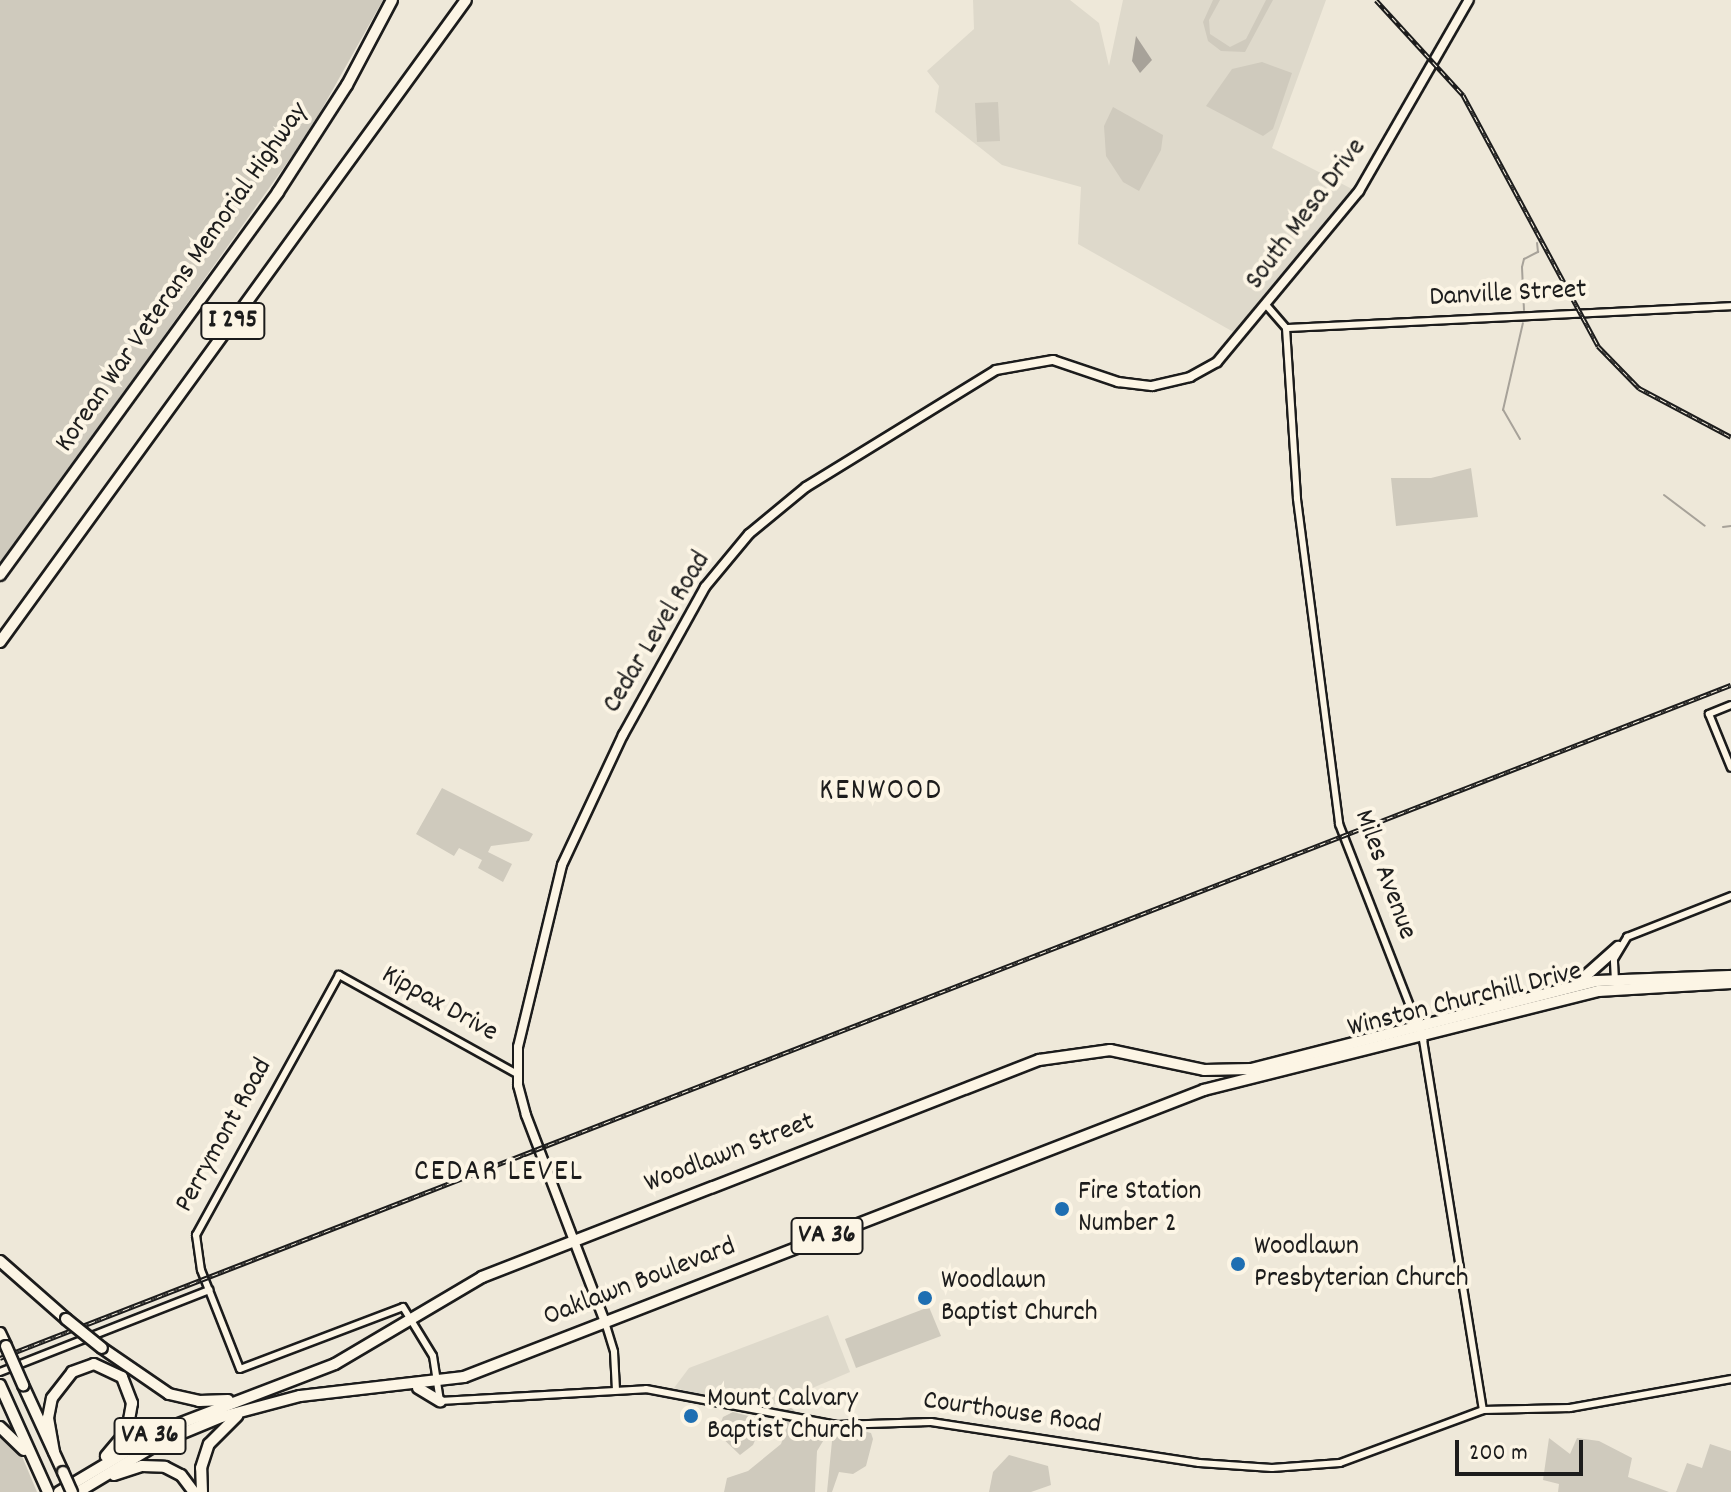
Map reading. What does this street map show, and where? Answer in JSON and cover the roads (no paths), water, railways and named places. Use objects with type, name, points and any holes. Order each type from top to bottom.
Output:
[{"type":"highway","name":"Korean War Veterans Memorial Highway","points":[[0,575],[278,192],[347,85],[392,0]]},
{"type":"highway","name":"I 295","points":[[0,642],[466,0]]},
{"type":"highway","points":[[1569,987],[1602,966],[1618,947]]},
{"type":"highway","name":"Winston Churchill Drive","points":[[1215,1087],[1420,1031],[1615,983],[1731,976]]},
{"type":"highway","name":"Winston Churchill Drive","points":[[1615,983],[1731,983]]},
{"type":"highway","name":"VA 36","points":[[1420,1031],[1569,987],[1615,983]]},
{"type":"highway","name":"Woodlawn Street","points":[[250,1397],[335,1364],[482,1277],[1054,1056],[1110,1050],[1204,1070],[1251,1069],[1420,1031]]},
{"type":"highway","name":"Oaklawn Boulevard","points":[[59,1492],[80,1487],[161,1442],[261,1405],[315,1394],[439,1383],[1215,1087]]},
{"type":"highway","points":[[0,1261],[149,1385],[179,1398],[250,1397]]},
{"type":"highway","points":[[0,1333],[63,1472],[80,1487]]},
{"type":"highway","points":[[54,1452],[49,1411],[61,1383],[88,1365],[118,1373],[131,1394],[130,1424],[118,1444],[80,1487]]},
{"type":"highway","points":[[412,1387],[430,1391],[440,1401]]},
{"type":"highway","points":[[1,1388],[45,1484]]},
{"type":"highway","name":"Oaklawn Boulevard","points":[[80,1487],[163,1430],[250,1397]]},
{"type":"highway","points":[[202,1492],[202,1460],[213,1437],[232,1419],[261,1405]]},
{"type":"highway","points":[[0,1427],[19,1443],[45,1484]]},
{"type":"highway","points":[[80,1487],[133,1467],[157,1466],[181,1475],[194,1492]]},
{"type":"main road","name":"South Mesa Drive","points":[[1172,383],[1217,362],[1267,306],[1359,191],[1469,0]]},
{"type":"main road","name":"Cedar Level Road","points":[[605,1322],[521,1096],[517,1074],[523,1022],[562,865],[623,735],[718,570],[763,521],[806,487],[989,373],[1045,359],[1130,385],[1172,383]]},
{"type":"street","points":[[1267,306],[1286,328]]},
{"type":"street","name":"Danville Street","points":[[1286,328],[1731,306]]},
{"type":"street","name":"Miles Avenue","points":[[1286,328],[1297,499],[1338,816],[1420,1031],[1483,1410]]},
{"type":"street","points":[[1731,705],[1709,714],[1731,768]]},
{"type":"street","points":[[1615,983],[1618,947],[1631,935],[1731,896]]},
{"type":"street","name":"Kippax Drive","points":[[339,975],[517,1074]]},
{"type":"street","name":"Perrymont Road","points":[[339,975],[196,1235],[196,1252],[240,1369],[403,1307],[411,1318]]},
{"type":"street","points":[[0,1372],[209,1290]]},
{"type":"street","points":[[411,1318],[433,1356],[440,1401]]},
{"type":"street","points":[[605,1322],[614,1352],[616,1389]]},
{"type":"street","name":"Courthouse Road","points":[[440,1401],[616,1389],[669,1392],[837,1425],[931,1422],[1255,1467],[1340,1463],[1483,1410],[1570,1408],[1731,1379]]},
{"type":"waterway","points":[[1524,310],[1522,267],[1524,259],[1538,252],[1537,243]]},
{"type":"waterway","points":[[1520,439],[1503,410],[1523,323]]},
{"type":"waterway","points":[[1664,495],[1705,526]]},
{"type":"waterway","points":[[1723,527],[1731,526]]},
{"type":"railway","points":[[1376,0],[1463,95],[1598,346],[1639,388],[1731,437]]},
{"type":"railway","points":[[0,1358],[1731,685]]},
{"type":"place","name":"Fire Station Number 2","points":[[1062,1209]]},
{"type":"place","name":"Woodlawn Presbyterian Church","points":[[1238,1264]]},
{"type":"place","name":"Woodlawn Baptist Church","points":[[925,1298]]},
{"type":"place","name":"Mount Calvary Baptist Church","points":[[691,1416]]},
{"type":"district","name":"KENWOOD","points":[[881,793]]},
{"type":"district","name":"CEDAR LEVEL","points":[[499,1174]]}]
